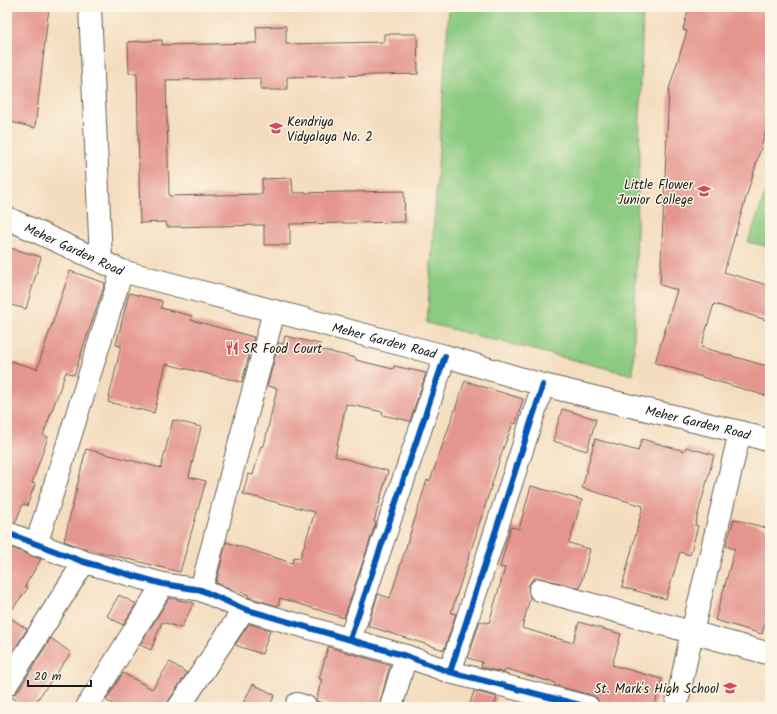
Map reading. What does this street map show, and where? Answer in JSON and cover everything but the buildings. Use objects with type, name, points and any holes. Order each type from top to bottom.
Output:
[{"type":"street","points":[[90,7],[101,260]]},
{"type":"street","name":"Meher Garden Road","points":[[7,218],[101,260],[122,271],[445,356],[542,385],[740,432],[770,441]]},
{"type":"street","points":[[36,545],[122,271]]},
{"type":"street","points":[[200,590],[274,311]]},
{"type":"street","points":[[350,639],[445,356]]},
{"type":"street","points":[[450,672],[542,385]]},
{"type":"street","points":[[676,707],[692,632],[740,432]]},
{"type":"street","points":[[9,537],[84,562],[163,584],[200,590],[244,609],[406,656],[450,672],[541,701],[588,707]]},
{"type":"street","points":[[7,684],[84,562]]},
{"type":"street","points":[[87,707],[163,584]]},
{"type":"street","points":[[540,590],[770,654]]},
{"type":"street","points":[[179,707],[244,609]]},
{"type":"street","points":[[391,707],[406,656]]},
{"type":"green space","points":[[449,7],[643,7],[633,375],[427,323]]},
{"type":"green space","points":[[770,180],[770,247],[748,242]]},
{"type":"cycle path","points":[[350,639],[445,356]]},
{"type":"cycle path","points":[[450,672],[543,385]]},
{"type":"cycle path","points":[[7,533],[84,562],[163,584],[201,590],[244,609],[406,656],[450,672],[588,707]]},
{"type":"place","name":"Kendriya Vidyalaya No. 2","points":[[276,128]]},
{"type":"place","name":"Little Flower Junior College","points":[[704,191]]},
{"type":"place","name":"SR Food Court","points":[[232,348]]},
{"type":"place","name":"St. Mark's High School","points":[[730,688]]}]
